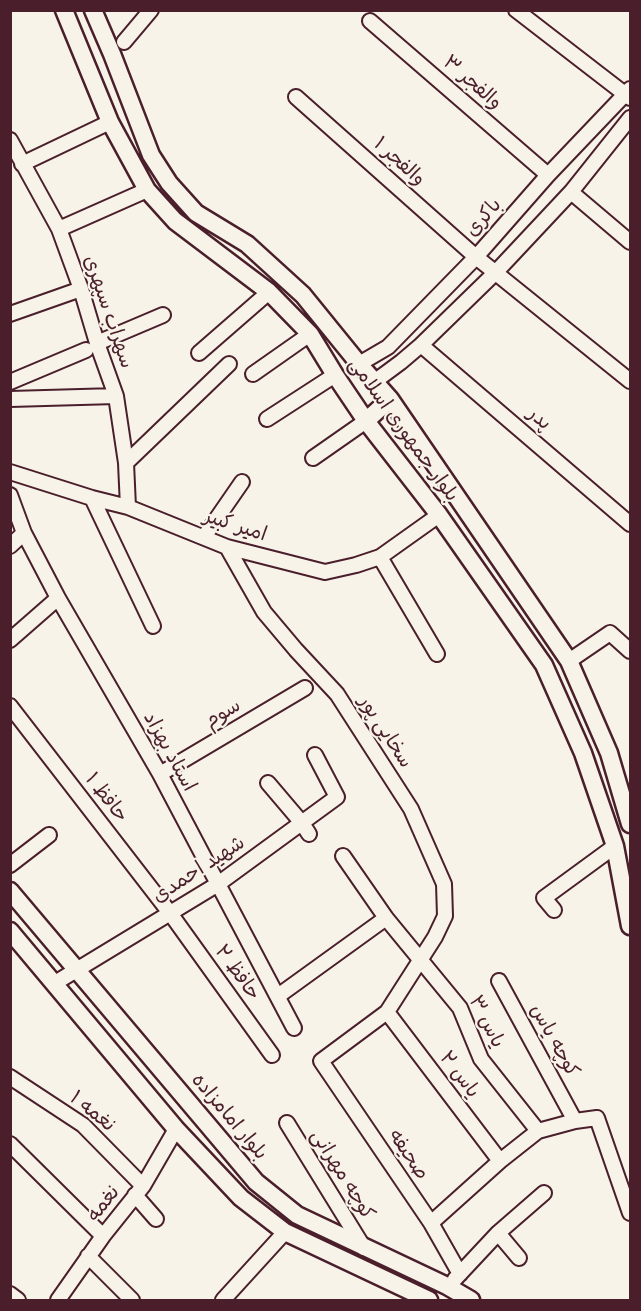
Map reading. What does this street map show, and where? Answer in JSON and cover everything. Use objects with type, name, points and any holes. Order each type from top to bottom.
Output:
[{"type":"main road","name":"بلوار جمهوری اسلامی","points":[[64,10],[110,122],[147,190],[175,220],[269,292],[310,334],[366,421],[439,514],[544,665],[583,753],[615,846],[630,926]]},
{"type":"main road","name":"بلوار جمهوری اسلامی","points":[[93,10],[151,155],[169,183],[196,213],[247,244],[303,295],[390,399],[569,661],[609,753],[630,824]]},
{"type":"main road","points":[[366,421],[390,399]]},
{"type":"main road","name":"بلوار امامزاده","points":[[10,891],[256,1182],[297,1215],[447,1286],[471,1300]]},
{"type":"main road","points":[[10,931],[176,1129],[241,1198],[285,1232],[429,1300]]},
{"type":"street","points":[[124,42],[151,10]]},
{"type":"street","points":[[516,10],[629,94]]},
{"type":"street","name":"والفجر ۳","points":[[370,21],[548,175]]},
{"type":"street","name":"باکری","points":[[359,364],[388,347],[476,257],[548,175],[629,94]]},
{"type":"street","name":"والفجر ۱","points":[[296,97],[476,257],[630,381]]},
{"type":"street","points":[[374,382],[422,345],[496,272],[570,192],[630,118]]},
{"type":"street","points":[[22,164],[110,122]]},
{"type":"street","name":"سهراب سپهری","points":[[10,140],[59,229],[81,289],[91,347],[116,396],[126,463],[128,507]]},
{"type":"street","points":[[59,229],[147,190]]},
{"type":"street","points":[[570,192],[630,242]]},
{"type":"street","points":[[10,314],[81,289]]},
{"type":"street","points":[[199,353],[269,292]]},
{"type":"street","points":[[10,382],[163,315]]},
{"type":"street","points":[[253,374],[310,334]]},
{"type":"street","name":"پدر","points":[[422,345],[630,524]]},
{"type":"street","points":[[388,347],[389,359],[401,362]]},
{"type":"street","points":[[126,463],[229,364]]},
{"type":"street","points":[[267,419],[335,375]]},
{"type":"street","points":[[10,399],[116,396]]},
{"type":"street","points":[[313,458],[366,421]]},
{"type":"street","name":"امیر کبیر","points":[[10,472],[128,507],[227,546],[325,572],[380,558],[439,514]]},
{"type":"street","points":[[204,537],[242,482]]},
{"type":"street","name":"استاد بهزاد","points":[[10,495],[24,533],[58,598],[160,774],[294,1028]]},
{"type":"street","points":[[92,498],[153,626]]},
{"type":"street","points":[[10,546],[24,533]]},
{"type":"street","name":"سخایی پور","points":[[227,546],[264,612],[337,694],[411,809],[444,884],[445,916],[435,937],[387,1012]]},
{"type":"street","points":[[380,558],[437,654]]},
{"type":"street","points":[[10,640],[58,598]]},
{"type":"street","points":[[569,661],[610,633],[630,651]]},
{"type":"street","name":"سوم","points":[[160,774],[305,688]]},
{"type":"street","name":"حافظ ۱","points":[[10,706],[170,913]]},
{"type":"street","name":"شهید احمدی","points":[[55,983],[305,828],[337,797],[315,755]]},
{"type":"street","points":[[268,783],[305,828]]},
{"type":"street","points":[[10,865],[49,835]]},
{"type":"street","points":[[554,910],[544,898],[615,846]]},
{"type":"street","name":"یاس ۳","points":[[344,856],[386,918],[460,1008],[481,1059],[538,1131]]},
{"type":"street","name":"حافظ ۲","points":[[170,913],[272,1056]]},
{"type":"street","points":[[278,996],[386,918]]},
{"type":"street","name":"کوچه یاس","points":[[499,981],[575,1121]]},
{"type":"street","name":"صحیفه","points":[[387,1012],[321,1061],[431,1223],[460,1274]]},
{"type":"street","name":"یاس ۲","points":[[387,1012],[500,1161]]},
{"type":"street","name":"نغمه ۱","points":[[10,1077],[83,1125],[139,1190],[156,1219]]},
{"type":"street","points":[[431,1223],[500,1161],[538,1131],[575,1121],[597,1118],[630,1213]]},
{"type":"street","name":"کوچه مهرانی","points":[[287,1123],[364,1248]]},
{"type":"street","name":"نغمه","points":[[58,1300],[139,1190],[176,1129]]},
{"type":"street","points":[[10,1144],[103,1236]]},
{"type":"street","points":[[447,1286],[498,1233],[544,1193]]},
{"type":"street","points":[[223,1300],[285,1232]]},
{"type":"street","points":[[498,1233],[519,1258]]},
{"type":"street","points":[[88,1257],[132,1300]]},
{"type":"street","points":[[10,1294],[18,1300]]}]
